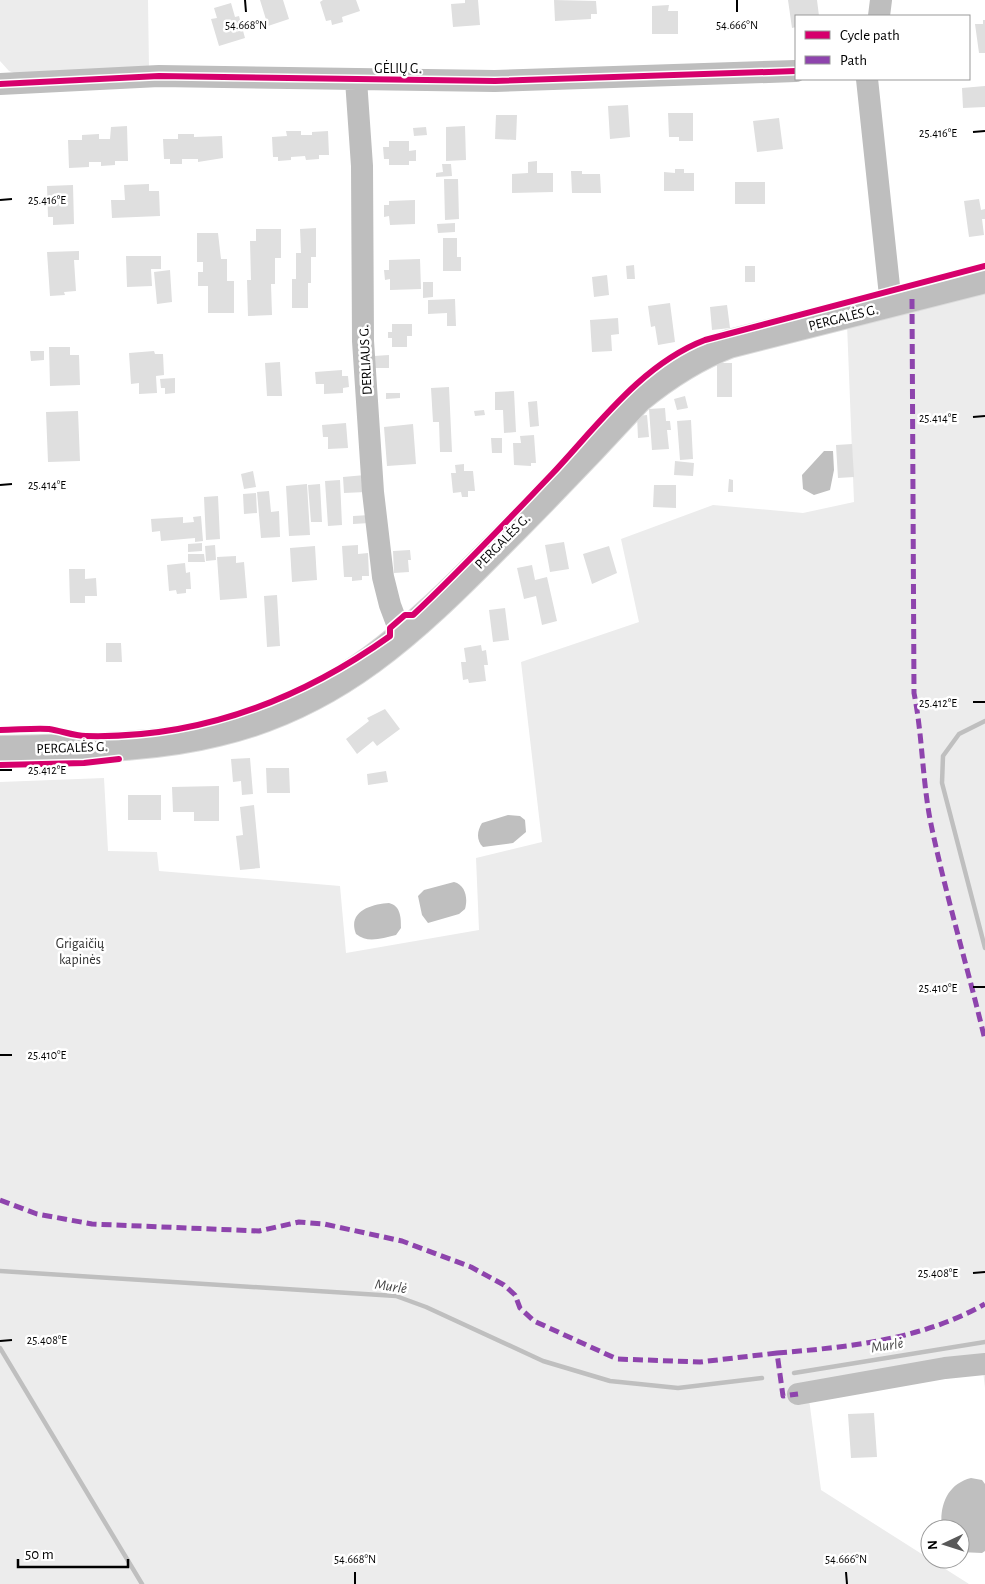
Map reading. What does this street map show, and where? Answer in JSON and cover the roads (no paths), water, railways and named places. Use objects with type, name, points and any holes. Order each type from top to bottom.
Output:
[{"type":"main road","name":"PERGALĖS G.","points":[[0,750],[156,743],[219,732],[306,701],[342,681],[402,637],[442,602],[638,399],[696,358],[729,344],[891,305],[985,279]]},
{"type":"street","points":[[879,15],[881,0]]},
{"type":"street","name":"GĖLIŲ G.","points":[[0,84],[168,76],[356,80],[495,80],[795,71]]},
{"type":"street","name":"DERLIAUS G.","points":[[356,80],[362,166],[363,341],[373,492],[383,577],[402,637]]},
{"type":"street","points":[[867,80],[891,305]]},
{"type":"street","points":[[798,1394],[945,1368],[985,1364]]},
{"type":"waterway","points":[[985,721],[959,734],[943,756],[942,783],[985,948]]},
{"type":"waterway","name":"Murlė","points":[[0,1271],[396,1296],[426,1307],[543,1361],[610,1381],[678,1388],[762,1378]]},
{"type":"waterway","name":"Murlė","points":[[794,1373],[985,1342]]},
{"type":"waterway","points":[[0,1348],[142,1584]]},
{"type":"park label","name":"Grigaičių kapinės","points":[[80,952]]}]
